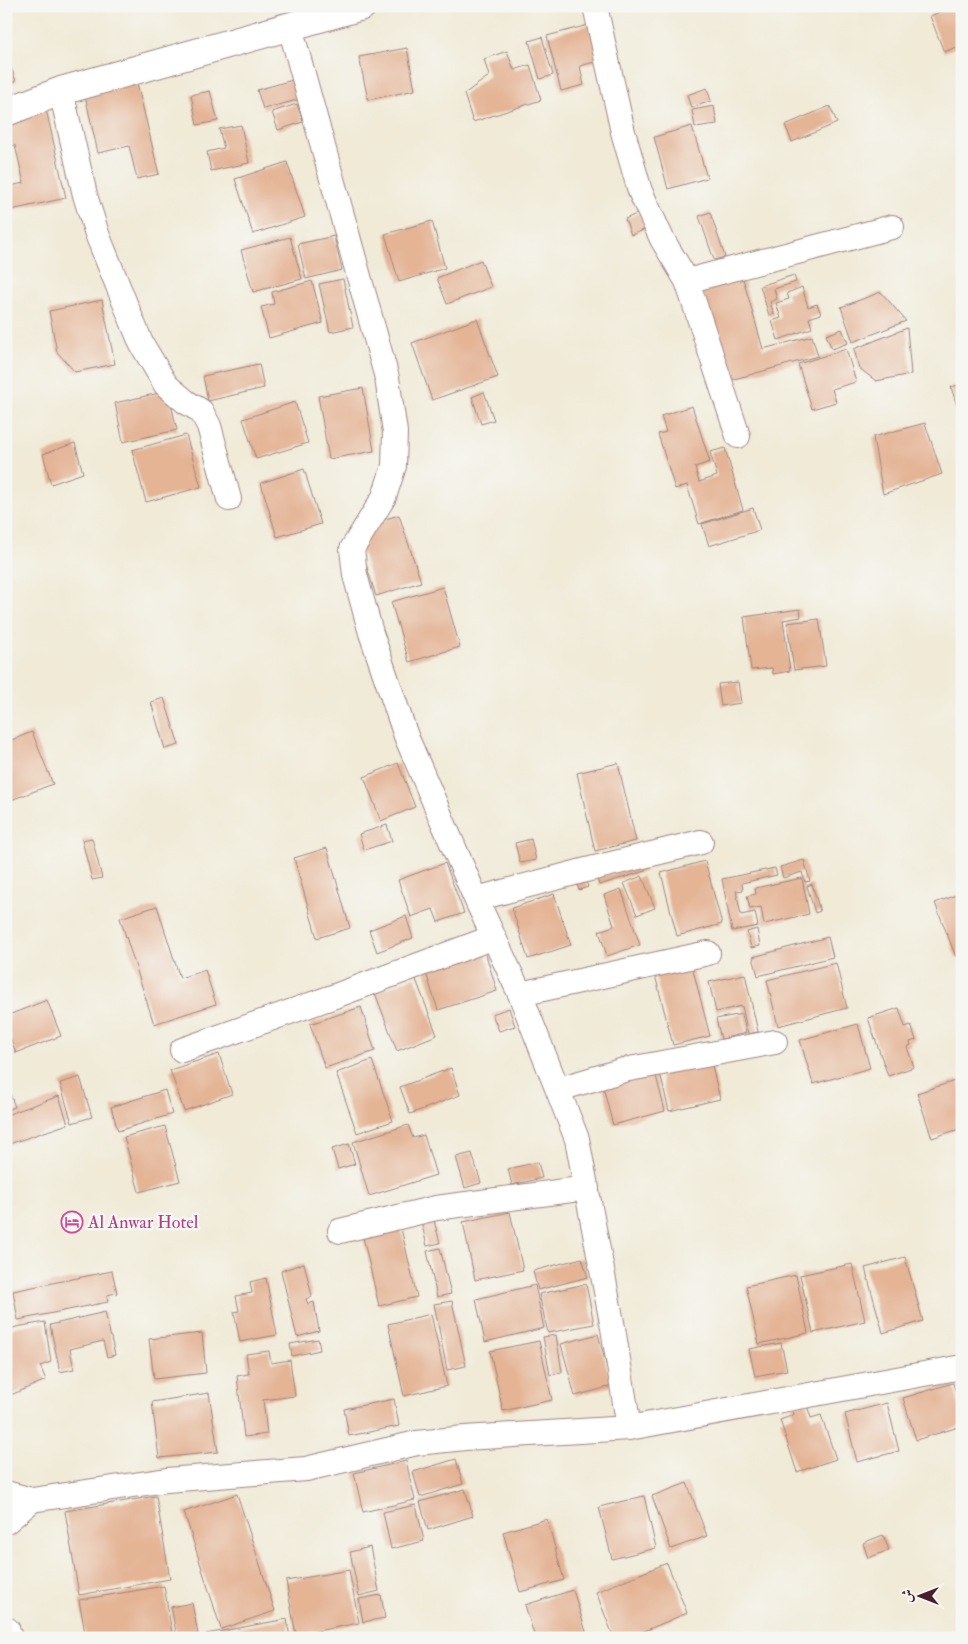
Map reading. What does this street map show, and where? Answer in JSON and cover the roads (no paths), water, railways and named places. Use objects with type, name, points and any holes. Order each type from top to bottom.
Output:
[{"type":"main road","points":[[6,112],[61,91],[362,6]]},
{"type":"main road","points":[[6,1632],[8,1638]]},
{"type":"street","points":[[595,6],[623,132],[640,191],[662,239],[687,281],[738,436]]},
{"type":"street","points":[[290,26],[387,378],[395,432],[394,466],[384,497],[352,549],[355,575],[371,633],[406,736],[476,899],[520,994],[559,1089],[577,1139],[613,1328],[629,1428]]},
{"type":"street","points":[[61,91],[85,195],[97,234],[141,342],[166,384],[186,402],[201,411],[209,426],[229,499]]},
{"type":"street","points":[[687,281],[892,227]]},
{"type":"street","points":[[476,899],[701,842]]},
{"type":"street","points":[[182,1050],[494,938]]},
{"type":"street","points":[[520,994],[708,953]]},
{"type":"street","points":[[559,1089],[624,1070],[776,1042]]},
{"type":"street","points":[[340,1231],[436,1208],[587,1188]]},
{"type":"street","points":[[6,1493],[32,1500],[168,1480],[306,1469],[417,1443],[465,1438],[629,1428],[962,1367]]},
{"type":"street","points":[[6,1522],[32,1500]]},
{"type":"place","name":"Al Anwar Hotel","points":[[72,1222]]}]
